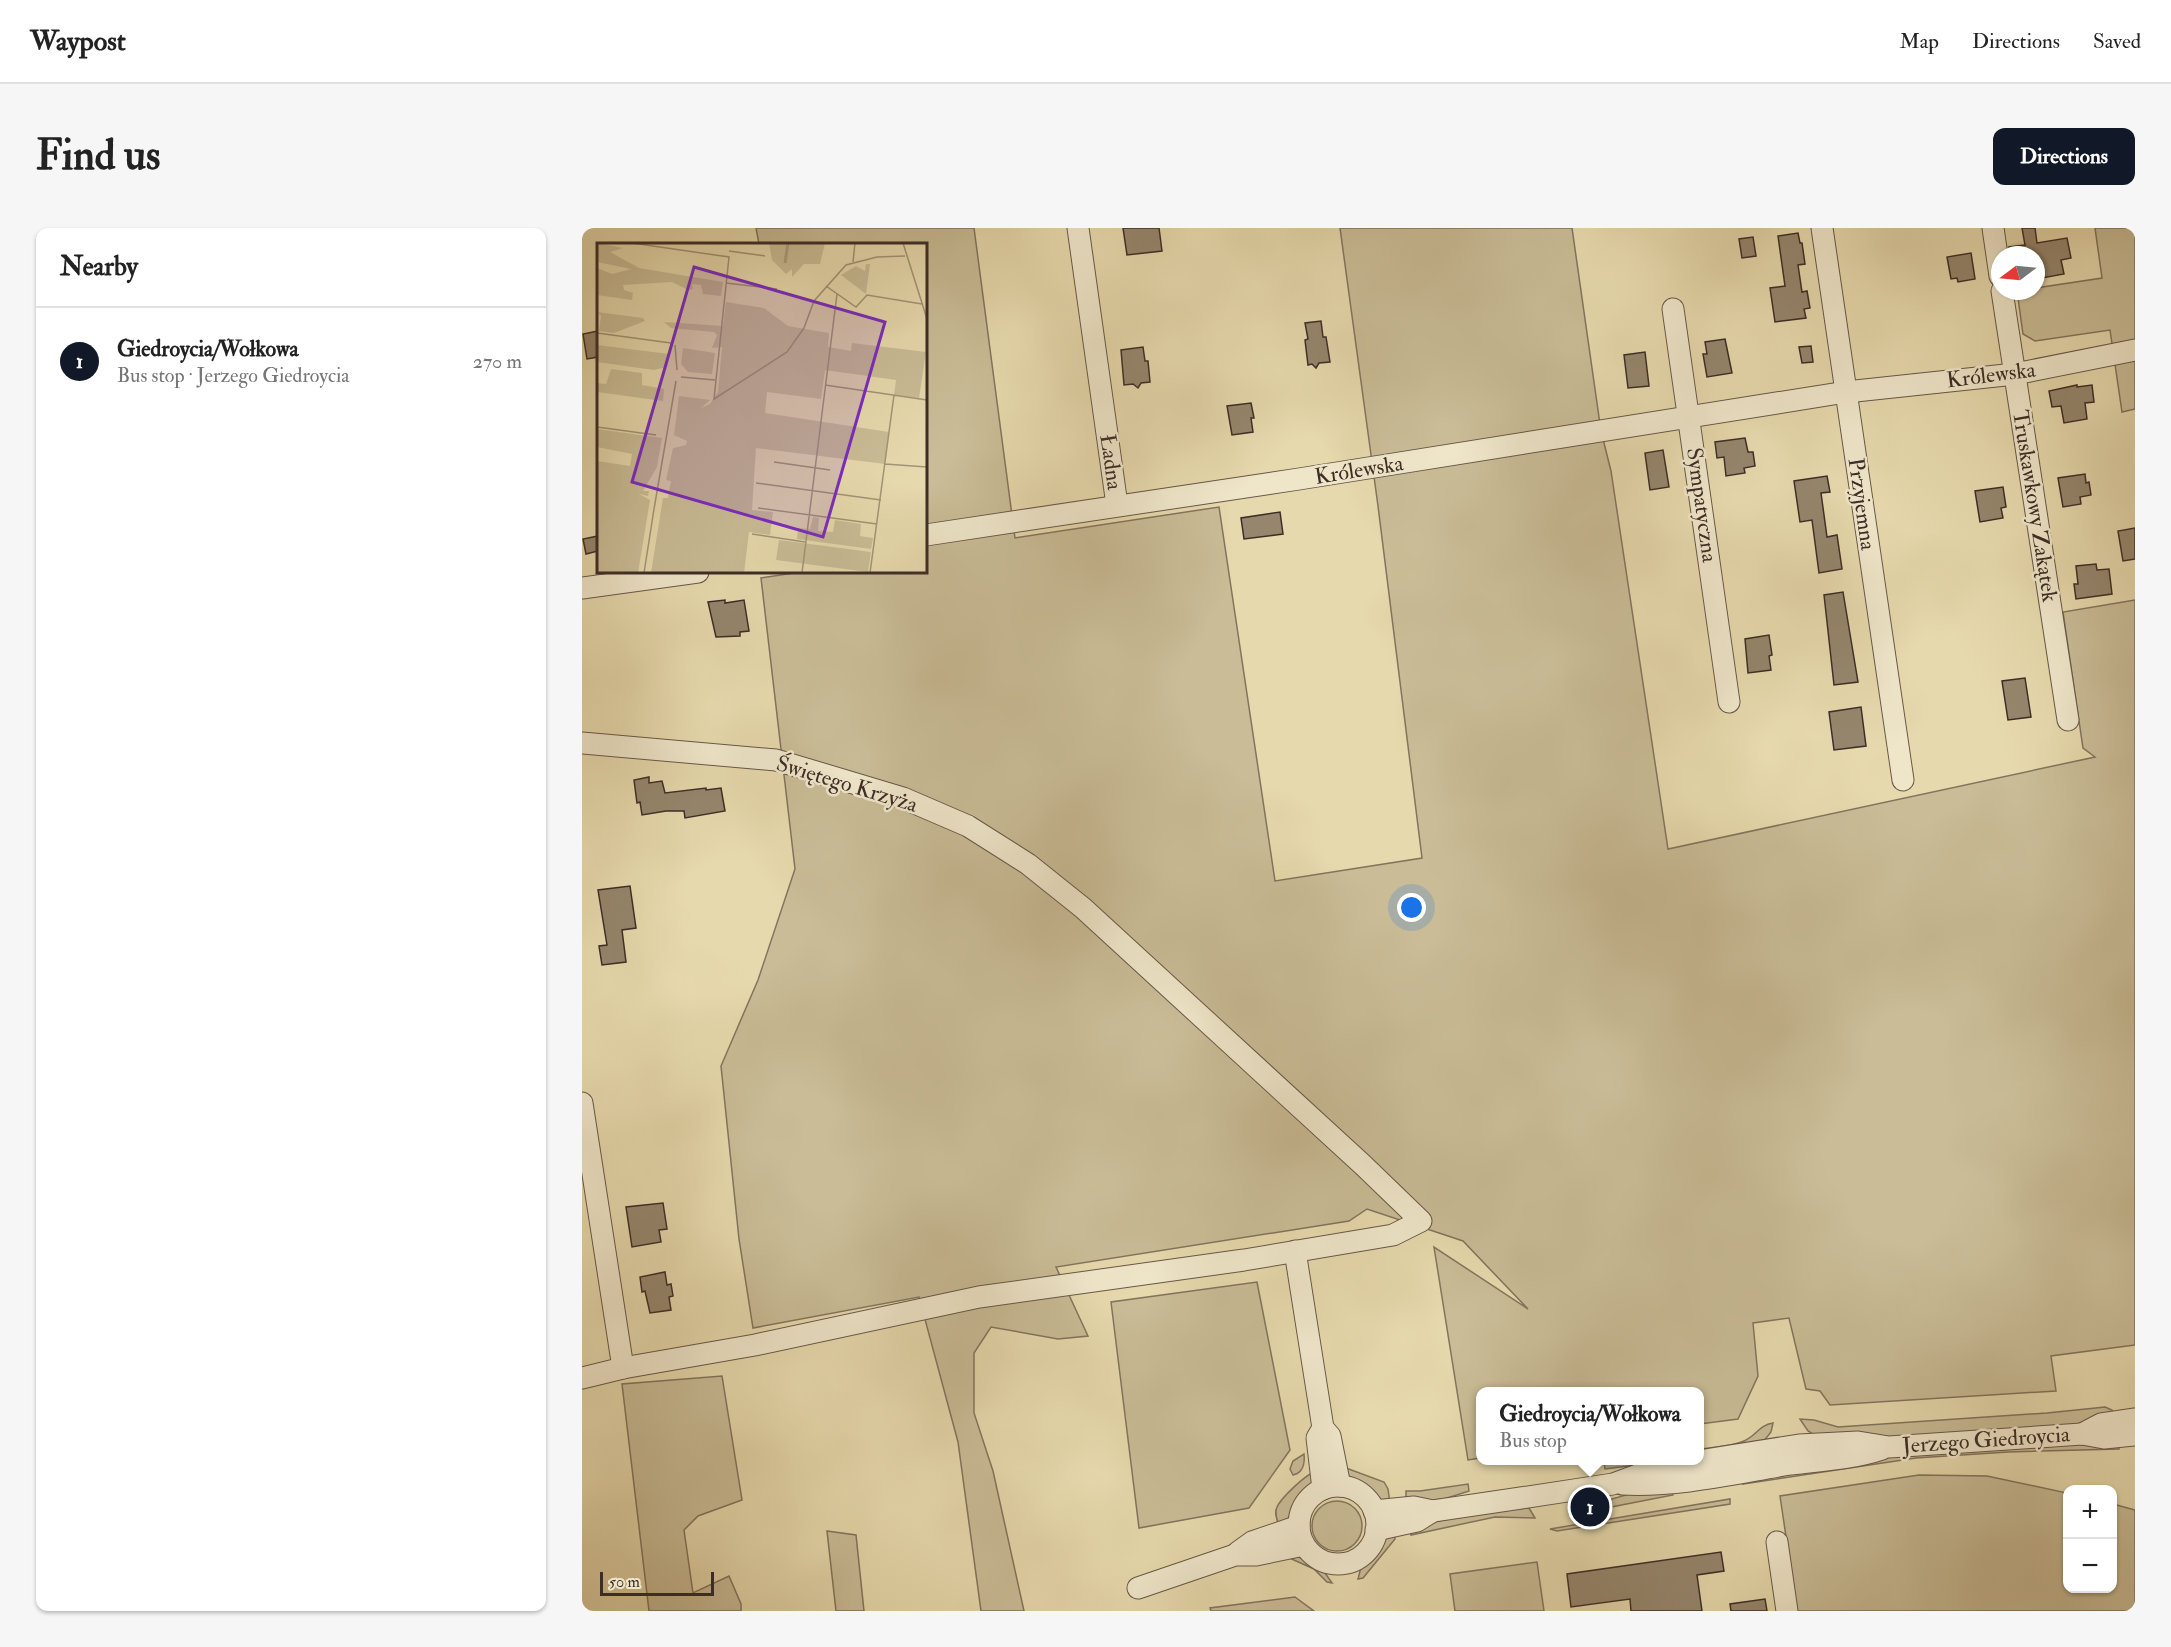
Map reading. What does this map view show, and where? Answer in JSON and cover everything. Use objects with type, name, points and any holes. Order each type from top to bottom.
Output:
[{"type":"street","name":"Ładna","points":[[927,535],[1117,505],[1078,228]]},
{"type":"street","name":"Przyjemna","points":[[1822,228],[1903,780]]},
{"type":"street","points":[[1993,228],[1996,246]]},
{"type":"street","name":"Truskawkowy Zakątek","points":[[2003,300],[2068,720]]},
{"type":"street","name":"Sympatyczna","points":[[1673,309],[1729,702]]},
{"type":"street","name":"Królewska","points":[[1117,505],[1299,479],[1846,392],[2015,374],[2135,350]]},
{"type":"street","points":[[582,588],[691,573]]},
{"type":"street","name":"Świętego Krzyża","points":[[582,743],[776,760],[903,798],[968,826],[1029,864],[1083,908],[1421,1221],[1393,1234],[1295,1251]]},
{"type":"street","points":[[582,1103],[623,1368]]},
{"type":"street","points":[[582,1378],[623,1368],[755,1345],[979,1297],[1295,1251],[1323,1428],[1317,1438],[1331,1488]]},
{"type":"street","name":"Jerzego Giedroycia","points":[[2082,1434],[2101,1424],[2135,1419]]},
{"type":"street","name":"Jerzego Giedroycia","points":[[1375,1520],[1417,1521],[1433,1511],[1612,1484],[1650,1485],[1791,1455],[1860,1456],[1889,1447],[2082,1434],[2104,1438],[2135,1435]]},
{"type":"street","points":[[1331,1488],[1351,1489],[1360,1494],[1375,1520],[1368,1549],[1361,1557],[1346,1563],[1333,1564],[1322,1561],[1312,1554],[1301,1536],[1300,1514],[1305,1504],[1313,1495],[1331,1488]]},
{"type":"street","points":[[1138,1588],[1235,1555],[1252,1542],[1301,1536]]},
{"type":"street","points":[[1777,1542],[1787,1611]]},
{"type":"shaded area","points":[[756,228],[974,228],[1015,538],[1219,507],[1275,881],[1422,858],[1378,506],[1340,228],[1572,228],[1601,431],[1611,471],[1668,849],[2095,757],[2083,748],[2063,612],[2135,600],[2135,1345],[2051,1356],[2056,1391],[1830,1405],[1820,1391],[1806,1389],[1789,1318],[1753,1323],[1758,1376],[1738,1419],[1704,1423],[1704,1387],[1476,1387],[1476,1459],[1468,1460],[1434,1247],[1528,1309],[1463,1241],[1367,1209],[1349,1221],[1056,1267],[1088,1336],[1058,1339],[991,1327],[974,1353],[974,1413],[993,1471],[1024,1611],[981,1611],[958,1442],[919,1297],[753,1328],[739,1239],[721,1066],[758,980],[795,869],[761,578],[794,573],[927,573],[927,243],[759,243]]},
{"type":"shaded area","points":[[2095,228],[2135,228],[2135,409],[2122,412],[2110,330],[2035,341],[2023,334],[2018,300],[2045,300],[2045,287],[2102,278]]},
{"type":"shaded area","points":[[1257,1282],[1290,1450],[1249,1508],[1139,1528],[1111,1302]]},
{"type":"shaded area","points":[[722,1376],[742,1500],[698,1516],[684,1530],[693,1593],[729,1576],[741,1604],[741,1611],[649,1611],[622,1384]]},
{"type":"shaded area","points":[[2105,1407],[2112,1410],[2115,1416],[2069,1426],[1914,1438],[1813,1434],[1808,1431],[1800,1419],[1814,1420],[1838,1427]]},
{"type":"shaded area","points":[[1773,1423],[1771,1432],[1763,1442],[1704,1455],[1704,1449],[1739,1443],[1764,1426]]},
{"type":"shaded area","points":[[2118,1442],[2119,1449],[2008,1452],[1916,1458],[1743,1484],[1846,1463],[1919,1453]]},
{"type":"shaded area","points":[[1304,1454],[1303,1467],[1293,1475],[1290,1469],[1293,1461]]},
{"type":"shaded area","points":[[1604,1465],[1636,1465],[1605,1469]]},
{"type":"shaded area","points":[[1346,1468],[1384,1482],[1388,1489],[1390,1503],[1373,1497],[1351,1482]]},
{"type":"shaded area","points":[[1315,1472],[1311,1486],[1301,1502],[1279,1526],[1276,1512],[1279,1503],[1288,1492]]},
{"type":"shaded area","points":[[1919,1475],[1987,1476],[2063,1492],[2063,1593],[2117,1593],[2117,1505],[2135,1510],[2135,1611],[1797,1611],[1780,1496]]},
{"type":"shaded area","points":[[1468,1484],[1469,1491],[1444,1499],[1406,1502],[1406,1491]]},
{"type":"shaded area","points":[[1672,1488],[1673,1495],[1606,1508],[1605,1501],[1636,1492]]},
{"type":"shaded area","points":[[1730,1499],[1730,1504],[1557,1531],[1550,1529]]},
{"type":"shaded area","points":[[1337,1501],[1355,1508],[1362,1526],[1355,1544],[1337,1551],[1319,1544],[1312,1526],[1319,1508]]},
{"type":"shaded area","points":[[1529,1508],[1535,1518],[1495,1517],[1411,1535],[1409,1528],[1468,1515]]},
{"type":"shaded area","points":[[827,1531],[856,1535],[864,1611],[836,1611]]},
{"type":"shaded area","points":[[1388,1536],[1395,1536],[1395,1539],[1363,1578],[1358,1579],[1361,1567]]},
{"type":"shaded area","points":[[1297,1556],[1323,1570],[1332,1583],[1327,1582],[1314,1569],[1287,1557]]},
{"type":"shaded area","points":[[1537,1562],[1544,1611],[1455,1611],[1450,1574]]},
{"type":"shaded area","points":[[1295,1597],[1314,1611],[1211,1611],[1210,1608]]},
{"type":"building","points":[[1123,228],[1159,228],[1162,251],[1127,255]]},
{"type":"building","points":[[2022,228],[2035,228],[2037,243],[2067,238],[2071,258],[2061,260],[2064,274],[2045,277],[2045,246],[2017,246],[2025,245]]},
{"type":"building","points":[[1798,233],[1805,264],[1798,265],[1802,292],[1807,291],[1810,308],[1804,309],[1806,318],[1775,322],[1770,288],[1785,286],[1778,236]]},
{"type":"building","points":[[1753,237],[1756,256],[1742,258],[1739,239]]},
{"type":"building","points":[[1971,253],[1975,279],[1958,282],[1957,278],[1951,279],[1947,257]]},
{"type":"building","points":[[1321,321],[1330,362],[1319,363],[1316,368],[1312,364],[1308,365],[1305,340],[1308,339],[1305,323]]},
{"type":"building","points":[[597,331],[597,357],[587,359],[583,334]]},
{"type":"building","points":[[1725,339],[1732,373],[1707,377],[1703,354],[1707,354],[1705,342]]},
{"type":"building","points":[[1811,346],[1813,362],[1802,363],[1799,347]]},
{"type":"building","points":[[1143,347],[1145,361],[1148,361],[1150,382],[1141,383],[1138,388],[1133,384],[1124,385],[1121,350]]},
{"type":"building","points":[[1645,352],[1649,386],[1628,388],[1624,355]]},
{"type":"building","points":[[2077,385],[2077,387],[2092,385],[2094,402],[2085,403],[2087,419],[2064,423],[2061,406],[2052,407],[2049,391]]},
{"type":"building","points":[[1251,403],[1254,418],[1251,418],[1253,432],[1232,435],[1227,406]]},
{"type":"building","points":[[1745,438],[1748,452],[1753,452],[1755,466],[1744,468],[1745,473],[1726,476],[1724,457],[1717,458],[1715,442]]},
{"type":"building","points":[[1663,450],[1669,487],[1650,490],[1645,453]]},
{"type":"building","points":[[2085,474],[2091,495],[2080,497],[2081,504],[2063,507],[2058,478]]},
{"type":"building","points":[[1827,476],[1830,492],[1821,493],[1827,537],[1837,535],[1842,569],[1819,573],[1812,520],[1800,522],[1794,481]]},
{"type":"building","points":[[2003,487],[2006,507],[2001,508],[2003,518],[1980,522],[1975,491]]},
{"type":"building","points":[[1280,512],[1283,534],[1244,539],[1241,518]]},
{"type":"building","points":[[2135,528],[2135,559],[2123,561],[2118,531]]},
{"type":"building","points":[[597,536],[597,551],[586,554],[583,539]]},
{"type":"building","points":[[2096,564],[2097,570],[2109,569],[2112,594],[2076,599],[2074,584],[2078,584],[2076,566]]},
{"type":"building","points":[[1843,592],[1858,682],[1834,685],[1824,595]]},
{"type":"building","points":[[725,600],[725,603],[744,600],[749,631],[740,632],[740,636],[716,637],[708,602]]},
{"type":"building","points":[[1769,635],[1772,655],[1769,656],[1771,670],[1748,673],[1745,639]]},
{"type":"building","points":[[2025,678],[2031,717],[2008,720],[2002,681]]},
{"type":"building","points":[[1861,707],[1866,746],[1834,750],[1829,712]]},
{"type":"building","points":[[649,777],[649,783],[662,781],[665,793],[721,788],[725,811],[685,818],[684,811],[642,815],[640,802],[637,803],[634,780]]},
{"type":"building","points":[[630,886],[636,928],[622,930],[626,962],[602,965],[599,946],[607,945],[598,890]]},
{"type":"building","points":[[663,1203],[667,1229],[659,1230],[661,1242],[632,1247],[626,1207]]},
{"type":"building","points":[[665,1272],[667,1285],[671,1284],[673,1296],[669,1297],[671,1310],[650,1313],[645,1291],[642,1292],[640,1277]]},
{"type":"building","points":[[1721,1552],[1724,1571],[1697,1575],[1702,1611],[1631,1611],[1630,1599],[1571,1607],[1567,1574]]},
{"type":"building","points":[[1765,1599],[1767,1611],[1731,1611],[1730,1604]]},
{"type":"place","name":"Giedroycia/Wołkowa","points":[[1590,1507]]}]
